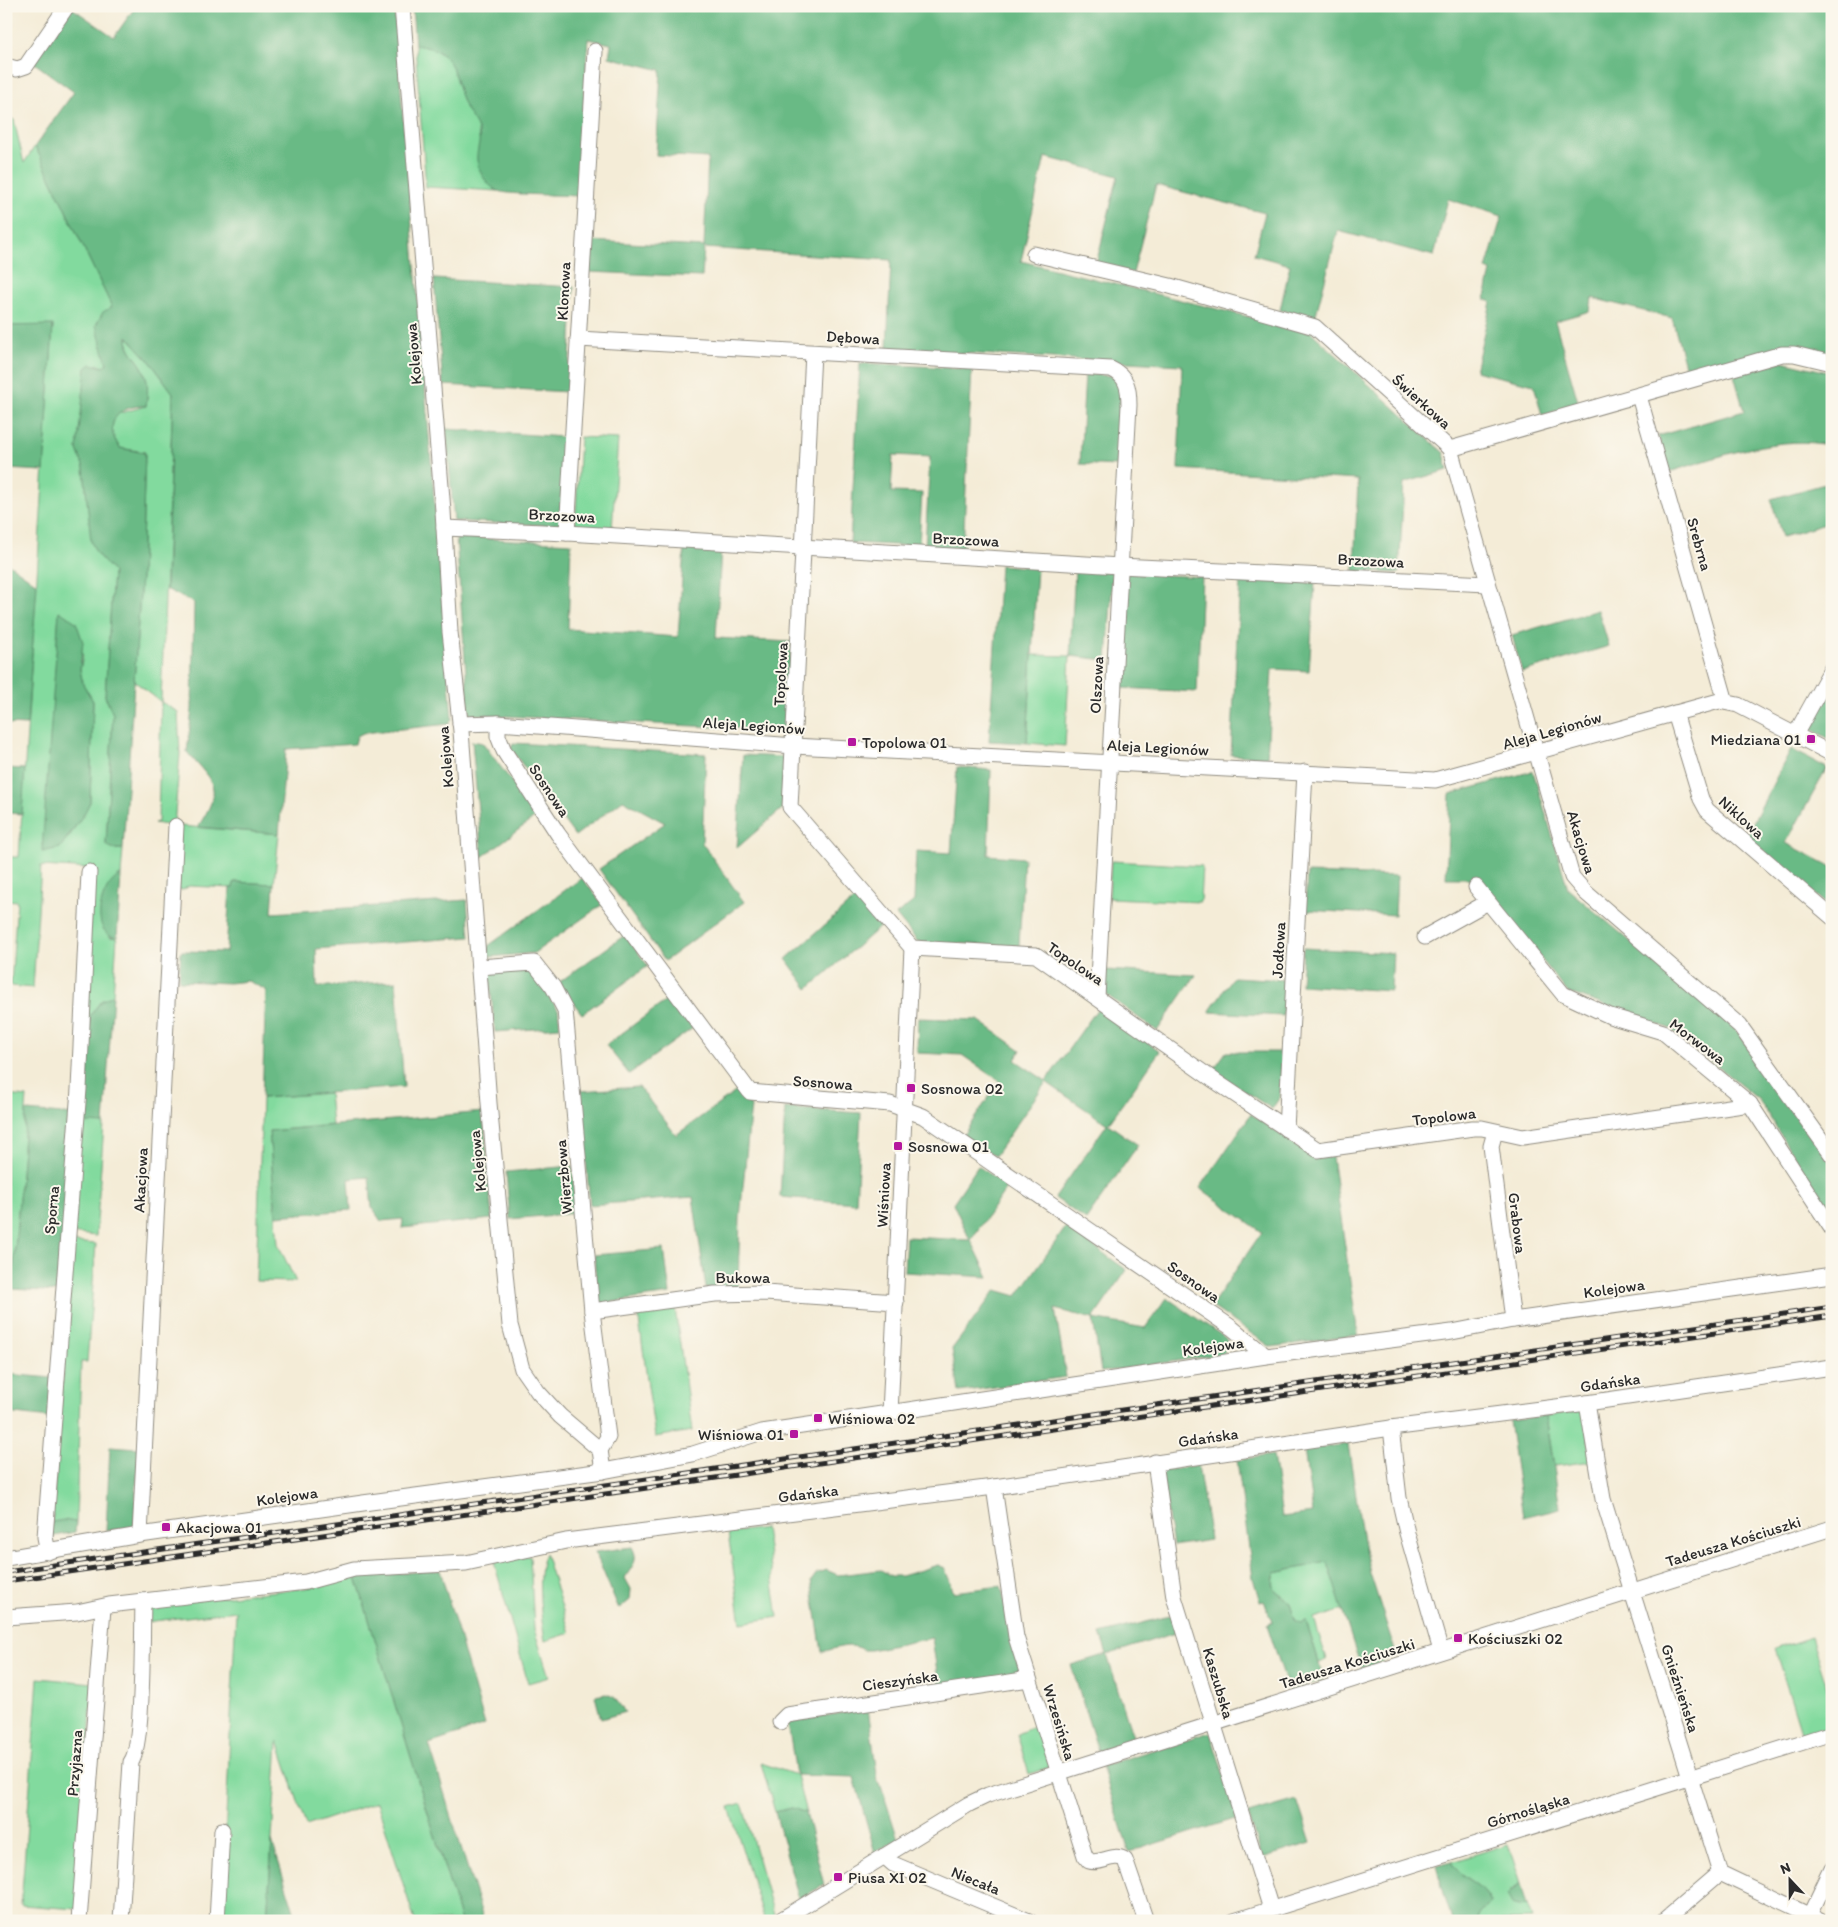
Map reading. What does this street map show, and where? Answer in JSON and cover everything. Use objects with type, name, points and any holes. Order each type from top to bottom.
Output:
[{"type":"street","points":[[6,66],[18,69],[26,66],[67,6]]},
{"type":"street","name":"Kolejowa","points":[[402,6],[444,528],[450,632],[460,724],[510,1325],[522,1369],[538,1392],[560,1416],[600,1450]]},
{"type":"street","name":"Klonowa","points":[[567,533],[594,51]]},
{"type":"street","name":"Świerkowa","points":[[1034,254],[1170,286],[1315,327],[1450,449],[1782,354],[1794,354],[1832,363]]},
{"type":"street","name":"Dębowa","points":[[578,339],[1111,369],[1123,376]]},
{"type":"street","name":"Topolowa","points":[[813,352],[790,807],[912,948],[1036,955],[1312,1147],[1322,1150],[1473,1128],[1482,1128],[1523,1137],[1750,1104]]},
{"type":"street","name":"Olszowa","points":[[1096,998],[1129,405],[1128,386],[1123,376]]},
{"type":"street","name":"Srebrna","points":[[1639,396],[1726,702]]},
{"type":"street","name":"Akacjowa","points":[[1450,449],[1487,584],[1574,881],[1740,1026],[1832,1155]]},
{"type":"street","name":"Brzozowa","points":[[444,528],[567,533],[1120,566],[1487,584]]},
{"type":"street","points":[[1795,735],[1832,668]]},
{"type":"street","name":"Aleja Legionów","points":[[460,724],[498,723],[794,746],[1436,780],[1713,702],[1726,702],[1738,705],[1832,754]]},
{"type":"street","name":"Niklowa","points":[[1675,713],[1701,799],[1707,810],[1832,917]]},
{"type":"street","name":"Sosnowa","points":[[498,723],[498,736],[504,751],[558,834],[750,1092],[890,1104],[923,1116],[1232,1328],[1266,1356]]},
{"type":"street","name":"Jodłowa","points":[[1286,1128],[1305,772]]},
{"type":"street","name":"Akacjowa","points":[[140,1535],[176,826]]},
{"type":"street","name":"Sporna","points":[[48,1552],[45,1537],[79,1088],[89,872]]},
{"type":"street","name":"Morwowa","points":[[1476,886],[1563,994],[1610,1016],[1663,1032],[1750,1104],[1832,1229]]},
{"type":"street","points":[[1425,937],[1488,902]]},
{"type":"street","name":"Wiśniowa","points":[[890,1413],[912,948]]},
{"type":"street","name":"Wierzbowa","points":[[479,967],[534,963],[553,987],[565,1010],[592,1311],[608,1437],[600,1450]]},
{"type":"street","name":"Grabowa","points":[[1494,1132],[1491,1146],[1513,1320]]},
{"type":"street","name":"Kolejowa","points":[[6,1558],[140,1535],[604,1471],[693,1454],[754,1434],[1266,1356],[1452,1332],[1513,1320],[1832,1275]]},
{"type":"street","name":"Bukowa","points":[[592,1311],[714,1294],[765,1294],[896,1302]]},
{"type":"street","name":"Gdańska","points":[[143,1601],[306,1582],[354,1570],[466,1563],[550,1544],[590,1538],[994,1487],[1391,1428],[1587,1403],[1832,1367]]},
{"type":"street","name":"Gnieźnieńska","points":[[1587,1403],[1603,1499],[1720,1873]]},
{"type":"street","points":[[1391,1428],[1399,1498],[1407,1533],[1441,1651]]},
{"type":"street","points":[[600,1450],[604,1471]]},
{"type":"street","name":"Kaszubska","points":[[1155,1462],[1174,1597],[1271,1909]]},
{"type":"street","name":"Wrzesińska","points":[[994,1487],[1016,1637],[1087,1860],[1093,1863],[1118,1856],[1125,1860],[1146,1921]]},
{"type":"street","name":"Tadeusza Kościuszki","points":[[779,1921],[977,1799],[1832,1528]]},
{"type":"street","points":[[6,1617],[77,1612],[143,1601],[139,1733],[135,1755],[130,1762],[121,1921]]},
{"type":"street","name":"Przyjazna","points":[[79,1921],[103,1608]]},
{"type":"street","name":"Cieszyńska","points":[[780,1722],[787,1715],[1029,1679]]},
{"type":"street","name":"Górnośląska","points":[[1234,1921],[1832,1733]]},
{"type":"street","points":[[217,1921],[222,1830]]},
{"type":"street","name":"Niecała","points":[[884,1856],[893,1864],[1029,1921]]},
{"type":"street","points":[[1664,1921],[1720,1873],[1813,1919],[1832,1869]]},
{"type":"green space","points":[[136,6],[394,6],[452,719],[449,724],[363,733],[357,736],[355,744],[286,749],[279,834],[198,827],[211,803],[213,787],[210,780],[187,752],[192,709],[194,603],[166,589],[173,393],[149,360],[127,336],[128,345],[144,372],[147,391],[146,406],[136,406],[121,412],[113,423],[115,439],[120,448],[145,453],[141,577],[123,849],[114,849],[106,845],[113,714],[105,696],[113,572],[97,554],[91,542],[84,468],[77,449],[86,368],[91,364],[103,367],[107,364],[96,325],[103,312],[112,307],[35,146],[74,92],[33,62],[72,8],[114,37]]},
{"type":"green space","points":[[412,6],[1832,6],[1832,358],[1785,346],[1687,373],[1672,318],[1592,298],[1590,311],[1555,321],[1579,405],[1542,415],[1534,385],[1475,371],[1491,302],[1485,299],[1491,271],[1486,269],[1502,216],[1448,199],[1434,256],[1338,231],[1315,318],[1280,310],[1290,265],[1254,255],[1265,213],[1156,185],[1133,273],[1096,264],[1118,176],[1045,157],[1021,261],[1311,332],[1444,453],[1448,470],[1404,483],[1399,573],[1354,571],[1358,480],[1178,469],[1182,365],[887,349],[891,260],[704,248],[702,277],[589,272],[591,241],[704,247],[708,158],[656,155],[661,70],[609,57],[611,44],[588,39],[578,196],[498,191],[487,182],[479,169],[477,157],[479,133],[460,95],[451,65],[440,52],[415,45]]},
{"type":"green space","points":[[415,45],[432,47],[450,61],[465,107],[477,126],[486,180],[498,191],[426,187]]},
{"type":"green space","points":[[6,115],[14,120],[24,163],[35,146],[112,307],[101,345],[106,352],[107,364],[103,367],[97,364],[77,449],[84,468],[90,528],[97,554],[113,572],[105,696],[113,714],[106,844],[114,849],[123,849],[121,875],[117,877],[105,893],[110,937],[117,938],[113,995],[101,1001],[90,1016],[86,1122],[104,1124],[96,1236],[70,1233],[93,869],[41,866],[33,988],[11,986],[17,901],[6,900],[6,857],[19,857],[53,326],[6,326]],"holes":[[[59,612],[83,656],[80,670],[83,684],[93,701],[90,802],[69,837],[43,852]]]},
{"type":"green space","points":[[434,279],[574,287],[568,392],[443,385]]},
{"type":"green space","points":[[53,325],[44,471],[6,469],[6,326]]},
{"type":"green space","points":[[127,336],[149,360],[173,393],[161,702],[134,681],[141,577],[145,452],[120,448],[113,435],[112,427],[117,414],[146,406],[147,386],[146,376],[130,349]]},
{"type":"green space","points":[[1782,361],[1832,373],[1832,446],[1792,442],[1750,448],[1669,472],[1658,436],[1744,411],[1734,375]]},
{"type":"green space","points":[[860,363],[972,369],[963,548],[925,547],[930,457],[893,455],[891,492],[922,493],[919,546],[850,543]]},
{"type":"green space","points":[[1085,374],[1114,376],[1121,383],[1117,466],[1080,464]]},
{"type":"green space","points":[[446,429],[564,437],[561,526],[454,521]]},
{"type":"green space","points":[[580,437],[618,439],[612,530],[575,529]]},
{"type":"green space","points":[[1832,482],[1832,522],[1782,537],[1771,499]]},
{"type":"green space","points":[[456,537],[571,543],[568,629],[678,637],[684,548],[721,549],[716,638],[791,642],[787,731],[469,714]]},
{"type":"green space","points":[[6,562],[37,584],[27,725],[6,724]]},
{"type":"green space","points":[[1000,565],[1037,568],[1027,743],[989,741]]},
{"type":"green space","points":[[1075,569],[1113,572],[1107,660],[1070,656]]},
{"type":"green space","points":[[1127,573],[1202,577],[1197,692],[1121,688]]},
{"type":"green space","points":[[1240,580],[1315,583],[1309,671],[1272,669],[1267,757],[1231,755]]},
{"type":"green space","points":[[1598,610],[1609,646],[1522,672],[1512,635]]},
{"type":"green space","points":[[59,611],[76,622],[83,642],[80,670],[83,684],[93,701],[90,802],[84,814],[60,848],[42,852]]},
{"type":"green space","points":[[1032,655],[1070,656],[1065,746],[1027,743]]},
{"type":"green space","points":[[1832,681],[1832,740],[1807,727]]},
{"type":"green space","points":[[161,702],[178,712],[180,754],[174,826],[154,823],[158,822]]},
{"type":"green space","points":[[472,741],[483,743],[537,816],[482,857]]},
{"type":"green space","points":[[513,743],[706,754],[702,843],[744,902],[665,961],[599,869],[665,823],[623,800],[575,836],[511,749]]},
{"type":"green space","points":[[1791,749],[1827,768],[1786,843],[1832,867],[1832,909],[1746,836]]},
{"type":"green space","points":[[743,755],[784,757],[782,809],[737,848]]},
{"type":"green space","points":[[957,767],[991,770],[988,855],[1024,858],[1019,946],[918,942],[896,915],[914,901],[916,851],[951,853]]},
{"type":"green space","points":[[6,768],[25,769],[22,814],[6,813]]},
{"type":"green space","points":[[1533,771],[1568,889],[1736,1030],[1832,1162],[1832,1218],[1759,1100],[1671,1029],[1567,992],[1485,887],[1465,878],[1446,878],[1450,794]]},
{"type":"green space","points":[[180,826],[279,834],[274,884],[234,882],[233,888],[189,886],[183,890],[176,889]]},
{"type":"green space","points":[[1111,861],[1202,866],[1200,902],[1109,898]]},
{"type":"green space","points":[[1307,873],[1397,876],[1395,915],[1305,910]]},
{"type":"green space","points":[[121,875],[117,938],[108,934],[102,927],[100,908],[107,888]]},
{"type":"green space","points":[[582,878],[603,904],[534,953],[489,957],[488,946]]},
{"type":"green space","points":[[234,882],[274,884],[272,913],[467,900],[470,937],[316,949],[317,987],[396,981],[404,1087],[262,1098],[266,990],[248,981],[229,983],[179,981],[181,951],[226,952],[230,888],[233,888]]},
{"type":"green space","points":[[858,896],[883,924],[808,989],[786,959]]},
{"type":"green space","points":[[625,935],[648,966],[582,1014],[558,983]]},
{"type":"green space","points":[[1303,948],[1393,953],[1391,991],[1301,985]]},
{"type":"green space","points":[[528,969],[558,1009],[560,1027],[495,1032],[489,972]]},
{"type":"green space","points":[[1105,970],[1196,975],[1157,1031],[1104,993]]},
{"type":"green space","points":[[1233,977],[1285,980],[1283,1016],[1209,1012]]},
{"type":"green space","points":[[113,995],[104,1124],[86,1123],[90,1016],[101,1001]]},
{"type":"green space","points":[[670,998],[693,1028],[629,1074],[606,1045]]},
{"type":"green space","points":[[1098,1008],[1160,1051],[1108,1124],[1138,1145],[1086,1220],[1055,1198],[1107,1124],[1046,1082],[995,1156],[963,1135],[1000,1081],[962,1055],[917,1053],[918,1018],[978,1020],[1021,1050],[1015,1060],[1046,1081]]},
{"type":"green space","points":[[1226,1052],[1282,1052],[1280,1097],[1272,1109],[1213,1070]]},
{"type":"green space","points":[[639,1087],[676,1135],[738,1090],[751,1106],[740,1217],[738,1287],[725,1286],[706,1289],[693,1197],[590,1205],[580,1091]]},
{"type":"green space","points":[[329,1093],[332,1125],[269,1131],[278,1244],[296,1282],[256,1281],[262,1098]]},
{"type":"green space","points":[[6,1095],[27,1097],[13,1275],[6,1274]]},
{"type":"green space","points":[[785,1108],[861,1113],[856,1203],[780,1197]]},
{"type":"green space","points":[[26,1111],[75,1115],[61,1292],[12,1289]]},
{"type":"green space","points":[[483,1112],[492,1219],[402,1228],[403,1219],[381,1221],[372,1208],[369,1177],[349,1179],[351,1210],[276,1216],[269,1131]]},
{"type":"green space","points":[[1251,1114],[1315,1159],[1332,1157],[1358,1335],[1271,1347],[1211,1306],[1262,1232],[1200,1188]]},
{"type":"green space","points":[[572,1166],[576,1213],[510,1219],[506,1172]]},
{"type":"green space","points":[[978,1166],[1007,1187],[971,1240],[989,1277],[904,1272],[906,1237],[970,1240],[953,1203]]},
{"type":"green space","points":[[1066,1227],[1127,1270],[1093,1319],[1055,1309],[1066,1377],[959,1392],[952,1349],[996,1290],[1017,1296]]},
{"type":"green space","points":[[73,1242],[96,1244],[87,1362],[81,1362],[76,1522],[52,1522]]},
{"type":"green space","points":[[664,1249],[670,1294],[598,1304],[594,1255]]},
{"type":"green space","points":[[1167,1298],[1227,1339],[1224,1354],[1101,1372],[1093,1319],[1145,1328]]},
{"type":"green space","points":[[675,1308],[692,1431],[655,1437],[638,1313]]},
{"type":"green space","points":[[6,1374],[53,1378],[50,1418],[6,1413]]},
{"type":"green space","points":[[1585,1410],[1592,1461],[1554,1466],[1546,1416]]},
{"type":"green space","points":[[1546,1416],[1560,1508],[1523,1517],[1509,1421]]},
{"type":"green space","points":[[1348,1444],[1363,1541],[1370,1573],[1397,1657],[1361,1668],[1327,1562],[1275,1573],[1273,1579],[1274,1588],[1289,1602],[1296,1621],[1301,1623],[1306,1621],[1324,1680],[1289,1691],[1267,1625],[1273,1622],[1264,1601],[1260,1602],[1253,1578],[1237,1460],[1273,1455],[1282,1517],[1313,1513],[1304,1450]]},
{"type":"green space","points":[[110,1446],[139,1448],[134,1527],[106,1531]]},
{"type":"green space","points":[[1198,1465],[1210,1540],[1173,1546],[1161,1471]]},
{"type":"green space","points":[[64,1520],[76,1522],[75,1532],[49,1537],[52,1522]]},
{"type":"green space","points":[[765,1528],[778,1617],[741,1623],[728,1533]]},
{"type":"green space","points":[[632,1547],[635,1560],[625,1578],[631,1589],[630,1600],[619,1609],[595,1552]]},
{"type":"green space","points":[[545,1553],[570,1633],[545,1641],[541,1608],[540,1573]]},
{"type":"green space","points":[[530,1556],[534,1629],[549,1677],[528,1683],[494,1562]]},
{"type":"green space","points":[[1327,1562],[1343,1610],[1314,1619],[1327,1660],[1319,1663],[1306,1621],[1301,1623],[1296,1621],[1289,1602],[1276,1590],[1274,1579],[1275,1573]]},
{"type":"green space","points":[[938,1565],[945,1568],[953,1592],[1001,1586],[1021,1673],[939,1685],[932,1638],[870,1650],[849,1646],[822,1652],[811,1581],[817,1573],[826,1570],[838,1575],[881,1570],[891,1576],[901,1576]]},
{"type":"green space","points":[[440,1570],[485,1725],[429,1744],[484,1921],[461,1921],[356,1577]]},
{"type":"green space","points":[[356,1577],[461,1921],[415,1921],[377,1802],[306,1826],[278,1741],[267,1921],[221,1921],[236,1611],[146,1622],[146,1605],[314,1587]]},
{"type":"green space","points":[[1173,1615],[1178,1632],[1107,1655],[1134,1740],[1098,1751],[1071,1665],[1107,1654],[1100,1634]]},
{"type":"green space","points":[[1811,1637],[1832,1704],[1832,1726],[1802,1735],[1775,1649]]},
{"type":"green space","points":[[38,1678],[93,1683],[77,1909],[21,1905]]},
{"type":"green space","points":[[606,1694],[614,1697],[625,1712],[601,1719],[595,1696]]},
{"type":"green space","points":[[868,1708],[878,1782],[880,1783],[898,1839],[875,1853],[854,1777],[796,1775],[788,1723]]},
{"type":"green space","points":[[1037,1725],[1050,1767],[1029,1774],[1017,1734]]},
{"type":"green space","points":[[1210,1732],[1238,1818],[1129,1852],[1102,1766]]},
{"type":"green space","points":[[761,1763],[796,1775],[806,1813],[792,1808],[775,1812]]},
{"type":"green space","points":[[1297,1800],[1311,1843],[1262,1858],[1248,1814]]},
{"type":"green space","points":[[742,1803],[774,1915],[765,1921],[729,1807]]},
{"type":"green space","points":[[792,1808],[806,1813],[824,1885],[799,1899],[775,1812]]},
{"type":"green space","points":[[272,1841],[297,1921],[267,1921]]},
{"type":"green space","points":[[1508,1844],[1521,1884],[1510,1891],[1519,1906],[1527,1905],[1532,1919],[1477,1921],[1480,1913],[1490,1902],[1482,1890],[1460,1873],[1451,1862]]},
{"type":"green space","points":[[1451,1862],[1460,1873],[1482,1890],[1490,1902],[1480,1913],[1477,1921],[1452,1921],[1436,1866]]},
{"type":"green space","points":[[1521,1884],[1527,1905],[1519,1906],[1512,1904],[1507,1895]]},
{"type":"green space","points":[[1292,1912],[1295,1921],[1263,1921]]},
{"type":"railway","points":[[6,1572],[1832,1307]]},
{"type":"railway","points":[[6,1581],[1832,1316]]},
{"type":"place","name":"Miedziana 01","points":[[1811,739]]},
{"type":"place","name":"Topolowa 01","points":[[852,742]]},
{"type":"place","name":"Sosnowa 02","points":[[911,1088]]},
{"type":"place","name":"Sosnowa 01","points":[[898,1146]]},
{"type":"place","name":"Wiśniowa 02","points":[[818,1418]]},
{"type":"place","name":"Wiśniowa 01","points":[[794,1434]]},
{"type":"place","name":"Akacjowa 01","points":[[166,1527]]},
{"type":"place","name":"Kościuszki 02","points":[[1458,1638]]},
{"type":"place","name":"Piusa XI 02","points":[[838,1877]]}]
